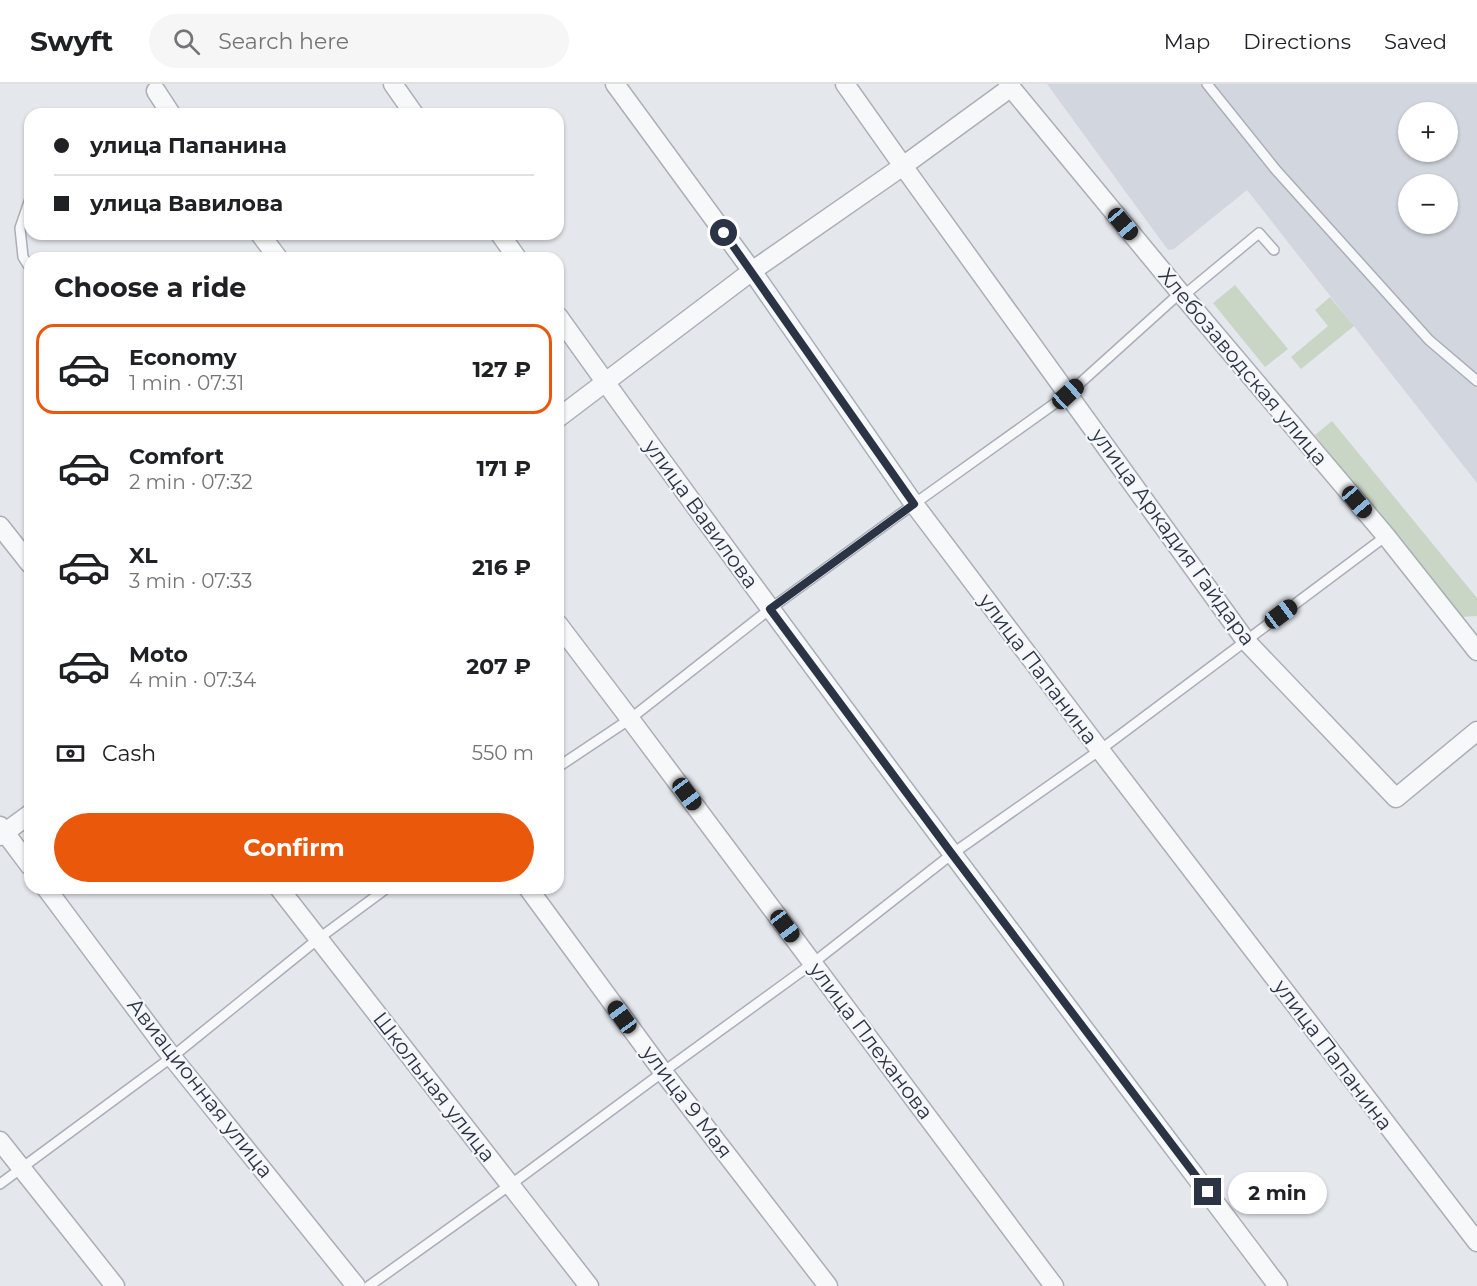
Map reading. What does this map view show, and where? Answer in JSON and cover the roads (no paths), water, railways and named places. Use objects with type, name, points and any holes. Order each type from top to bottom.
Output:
[{"type":"street","points":[[393,84],[410,108]]},
{"type":"street","name":"улица Папанина","points":[[615,84],[752,271],[914,504],[1477,1242]]},
{"type":"street","name":"улица Аркадия Гайдара","points":[[845,84],[1246,640],[1396,798],[1477,731]]},
{"type":"street","points":[[564,413],[752,271],[903,166],[1009,86]]},
{"type":"street","name":"Хлебозаводская улица","points":[[1009,86],[1386,536],[1477,651]]},
{"type":"street","points":[[156,91],[167,108]]},
{"type":"street","name":"улица Вавилова","points":[[564,324],[770,609],[1278,1286]]},
{"type":"street","points":[[0,526],[24,556]]},
{"type":"street","name":"улица Плеханова","points":[[564,632],[1054,1286]]},
{"type":"street","points":[[24,818],[2,832],[24,859]]},
{"type":"street","name":"Авиационная улица","points":[[50,894],[172,1057],[356,1286]]},
{"type":"street","name":"Школьная улица","points":[[284,894],[589,1286]]},
{"type":"street","name":"улица 9 Мая","points":[[532,894],[663,1072],[828,1286]]},
{"type":"street","points":[[0,1141],[115,1286]]},
{"type":"lane","points":[[1207,84],[1276,170],[1421,332],[1477,381]]},
{"type":"lane","points":[[24,216],[20,228],[24,259]]},
{"type":"lane","points":[[564,763],[630,718],[770,609],[1068,394],[1181,294],[1259,233],[1274,250]]},
{"type":"lane","points":[[369,1286],[813,963],[952,854],[1100,750],[1386,536]]},
{"type":"lane","points":[[0,1184],[172,1057],[318,939],[379,894]]}]
